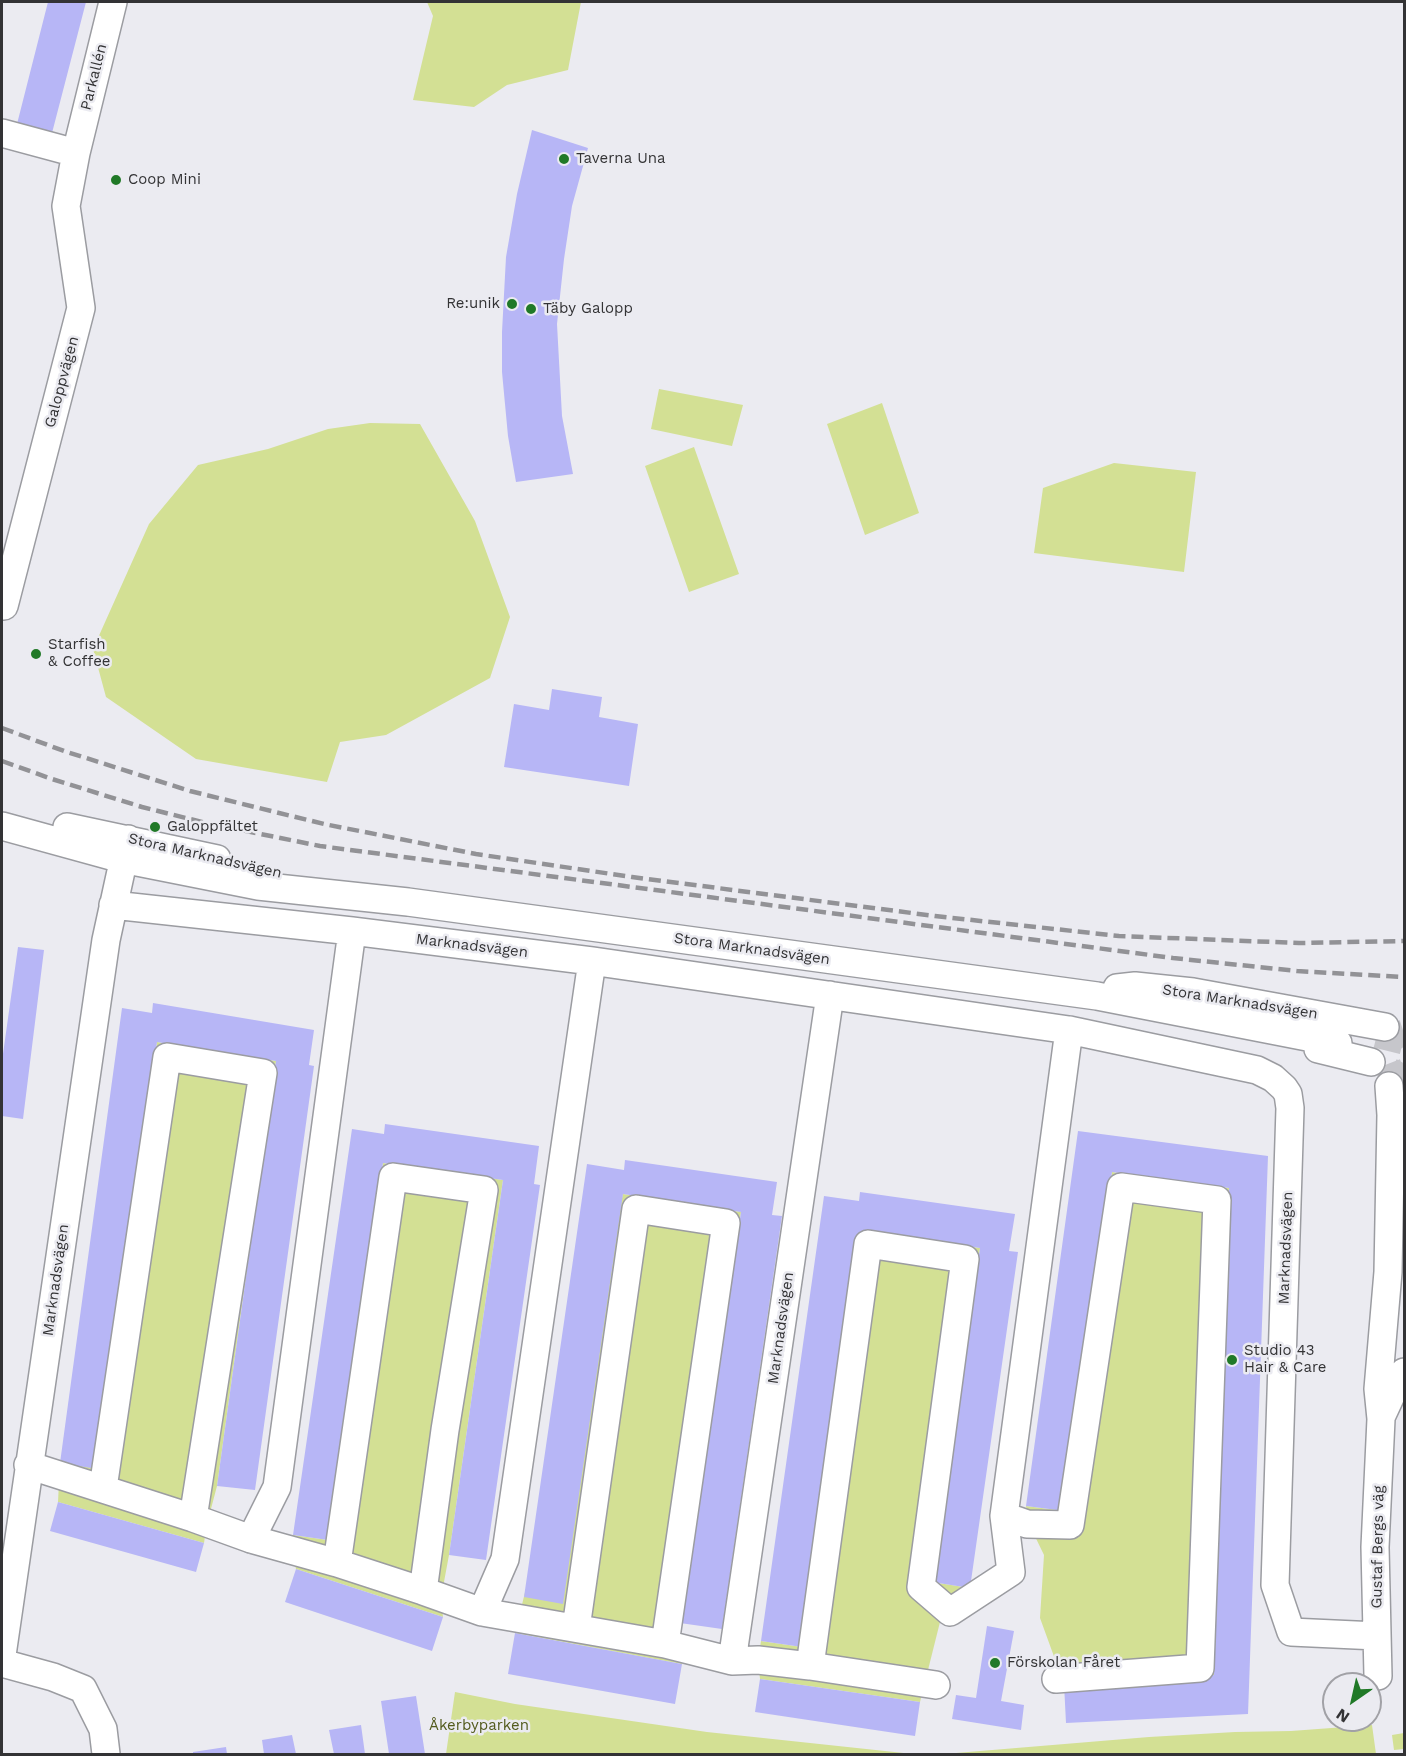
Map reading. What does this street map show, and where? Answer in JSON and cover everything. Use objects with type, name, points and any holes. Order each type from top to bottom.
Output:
[{"type":"street","name":"Parkallén","points":[[76,153],[112,2]]},
{"type":"street","points":[[2,133],[76,153]]},
{"type":"street","name":"Galoppvägen","points":[[2,606],[4,606],[81,308],[66,206],[76,153]]},
{"type":"street","name":"Stora Marknadsvägen","points":[[2,813],[258,886],[408,902],[1097,996],[1338,1043]]},
{"type":"street","name":"Stora Marknadsvägen","points":[[2,826],[125,849]]},
{"type":"street","name":"Marknadsvägen","points":[[2,1655],[112,905],[125,849]]},
{"type":"street","name":"Marknadsvägen","points":[[112,905],[352,931],[592,961],[1069,1030],[1257,1070],[1273,1078],[1288,1095],[1290,1108],[1275,1585],[1291,1632],[1377,1636]]},
{"type":"street","points":[[251,1539],[277,1487],[352,931]]},
{"type":"street","points":[[482,1612],[505,1559],[592,961]]},
{"type":"street","name":"Stora Marknadsvägen","points":[[1097,996],[1114,988],[1135,986],[1193,992],[1399,1022]]},
{"type":"street","name":"Marknadsvägen","points":[[732,1661],[830,995]]},
{"type":"street","name":"Stora Marknadsvägen","points":[[1097,996],[1123,1013],[1276,1040],[1371,1062]]},
{"type":"street","points":[[1397,1087],[1377,1076],[1370,1054],[1374,1039],[1399,1022]]},
{"type":"street","points":[[810,1666],[868,1244],[965,1259],[921,1587],[950,1612],[1011,1572],[1005,1516],[1069,1030]]},
{"type":"street","points":[[103,1488],[167,1057],[263,1073],[194,1518]]},
{"type":"street","name":"Gustaf Bergs väg","points":[[1377,1672],[1375,1547],[1381,1419],[1378,1389],[1388,1272],[1390,1115],[1397,1087]]},
{"type":"street","points":[[1404,1143],[1401,1255],[1404,1280]]},
{"type":"street","points":[[337,1563],[393,1177],[484,1190],[445,1430],[423,1591]]},
{"type":"street","points":[[1005,1516],[1027,1524],[1070,1525],[1121,1187],[1217,1200],[1200,1668],[1056,1679]]},
{"type":"street","points":[[576,1628],[636,1209],[726,1223],[665,1644]]},
{"type":"street","points":[[1382,1334],[1388,1352],[1404,1361]]},
{"type":"street","name":"Gustaf Bergs väg","points":[[1381,1419],[1404,1372]]},
{"type":"street","points":[[28,1466],[103,1488],[251,1539],[337,1563],[482,1612],[665,1644],[732,1661],[758,1660],[810,1666],[936,1685]]},
{"type":"street","points":[[2,1663],[53,1677],[83,1689],[103,1729],[106,1755]]},
{"type":"green space","points":[[427,2],[581,2],[568,70],[507,85],[474,107],[413,100],[433,16]]},
{"type":"green space","points":[[659,389],[743,405],[732,446],[651,429]]},
{"type":"green space","points":[[882,403],[919,513],[865,535],[827,424]]},
{"type":"green space","points":[[370,423],[420,424],[475,521],[510,617],[490,678],[386,735],[340,742],[327,782],[196,759],[106,697],[93,649],[149,524],[198,465],[268,449],[328,429]]},
{"type":"green space","points":[[694,447],[739,574],[689,592],[645,466]]},
{"type":"green space","points":[[1114,463],[1196,472],[1184,572],[1034,553],[1043,488]]},
{"type":"green space","points":[[157,1042],[276,1061],[217,1486],[204,1543],[58,1502],[60,1463],[97,1468]]},
{"type":"green space","points":[[383,1163],[503,1180],[441,1598],[443,1617],[296,1569],[292,1551],[293,1535],[328,1540]]},
{"type":"green space","points":[[1112,1172],[1229,1188],[1214,1675],[1064,1684],[1040,1618],[1044,1555],[1029,1524],[1026,1506],[1065,1511]]},
{"type":"green space","points":[[623,1194],[741,1212],[680,1623],[682,1664],[515,1633]]},
{"type":"green space","points":[[862,1231],[980,1248],[932,1582],[970,1588],[940,1622],[920,1702],[760,1679],[758,1660],[761,1641],[802,1647]]},
{"type":"green space","name":"Åkerbyparken","points":[[455,1692],[515,1704],[707,1732],[913,1754],[446,1754]]},
{"type":"green space","points":[[1322,1729],[1322,1732],[1373,1732],[1376,1754],[944,1754],[1149,1737]]},
{"type":"green space","points":[[1404,1733],[1404,1749],[1394,1750],[1392,1735]]},
{"type":"building","points":[[48,2],[86,2],[52,133],[17,124]]},
{"type":"building","name":"Täby Galopp","points":[[532,130],[588,148],[572,206],[557,324],[562,416],[573,474],[516,482],[508,436],[502,372],[502,332],[506,257],[517,194]]},
{"type":"building","points":[[552,689],[602,697],[599,717],[638,724],[629,786],[504,767],[514,704],[549,710]]},
{"type":"building","points":[[18,947],[44,950],[23,1119],[2,1116],[2,1061]]},
{"type":"building","points":[[153,1003],[314,1030],[309,1065],[314,1066],[255,1490],[217,1486],[276,1061],[157,1042],[97,1469],[60,1463],[122,1008],[152,1013]]},
{"type":"building","points":[[385,1124],[539,1146],[534,1184],[540,1185],[486,1560],[449,1555],[503,1180],[383,1163],[328,1540],[293,1535],[352,1129],[384,1134]]},
{"type":"building","points":[[1078,1131],[1268,1156],[1248,1714],[1066,1723],[1064,1684],[1214,1675],[1229,1188],[1112,1172],[1065,1511],[1026,1506]]},
{"type":"building","points":[[625,1160],[777,1182],[772,1215],[782,1216],[722,1629],[680,1623],[741,1212],[623,1194],[563,1604],[524,1597],[587,1164],[624,1170]]},
{"type":"building","points":[[860,1192],[1015,1214],[1009,1251],[1018,1252],[970,1588],[932,1582],[980,1248],[862,1231],[802,1647],[761,1641],[824,1196],[859,1201]]},
{"type":"building","points":[[58,1502],[204,1543],[196,1572],[50,1531]]},
{"type":"building","points":[[296,1569],[443,1617],[432,1651],[285,1602]]},
{"type":"building","name":"Förskolan Fåret","points":[[987,1626],[1014,1631],[1001,1701],[1024,1705],[1021,1730],[952,1719],[956,1695],[976,1698]]},
{"type":"building","points":[[515,1633],[682,1664],[675,1704],[508,1674]]},
{"type":"building","points":[[760,1679],[920,1702],[915,1736],[755,1712]]},
{"type":"building","points":[[416,1696],[425,1754],[389,1754],[381,1701]]},
{"type":"building","points":[[361,1725],[365,1754],[334,1754],[329,1730]]},
{"type":"building","points":[[292,1735],[296,1754],[264,1754],[262,1740]]},
{"type":"building","points":[[226,1747],[227,1754],[193,1754],[193,1752]]},
{"type":"tunnel","points":[[1404,1033],[1395,1036],[1389,1042],[1385,1058],[1390,1071],[1404,1079]]},
{"type":"railway","points":[[2,728],[64,751],[190,791],[324,824],[476,854],[632,877],[935,916],[1119,936],[1299,943],[1404,941]]},
{"type":"railway","points":[[2,761],[142,807],[206,823],[320,846],[1173,958],[1297,971],[1404,977]]},
{"type":"place","name":"Taverna Una","points":[[564,159]]},
{"type":"place","name":"Coop Mini","points":[[116,180]]},
{"type":"place","name":"Re:unik","points":[[512,304]]},
{"type":"place","name":"Täby Galopp","points":[[531,309]]},
{"type":"place","name":"Starfish & Coffee","points":[[36,654]]},
{"type":"place","name":"Galoppfältet","points":[[155,827]]},
{"type":"place","name":"Studio 43 Hair & Care","points":[[1232,1360]]},
{"type":"place","name":"Förskolan Fåret","points":[[995,1663]]}]
